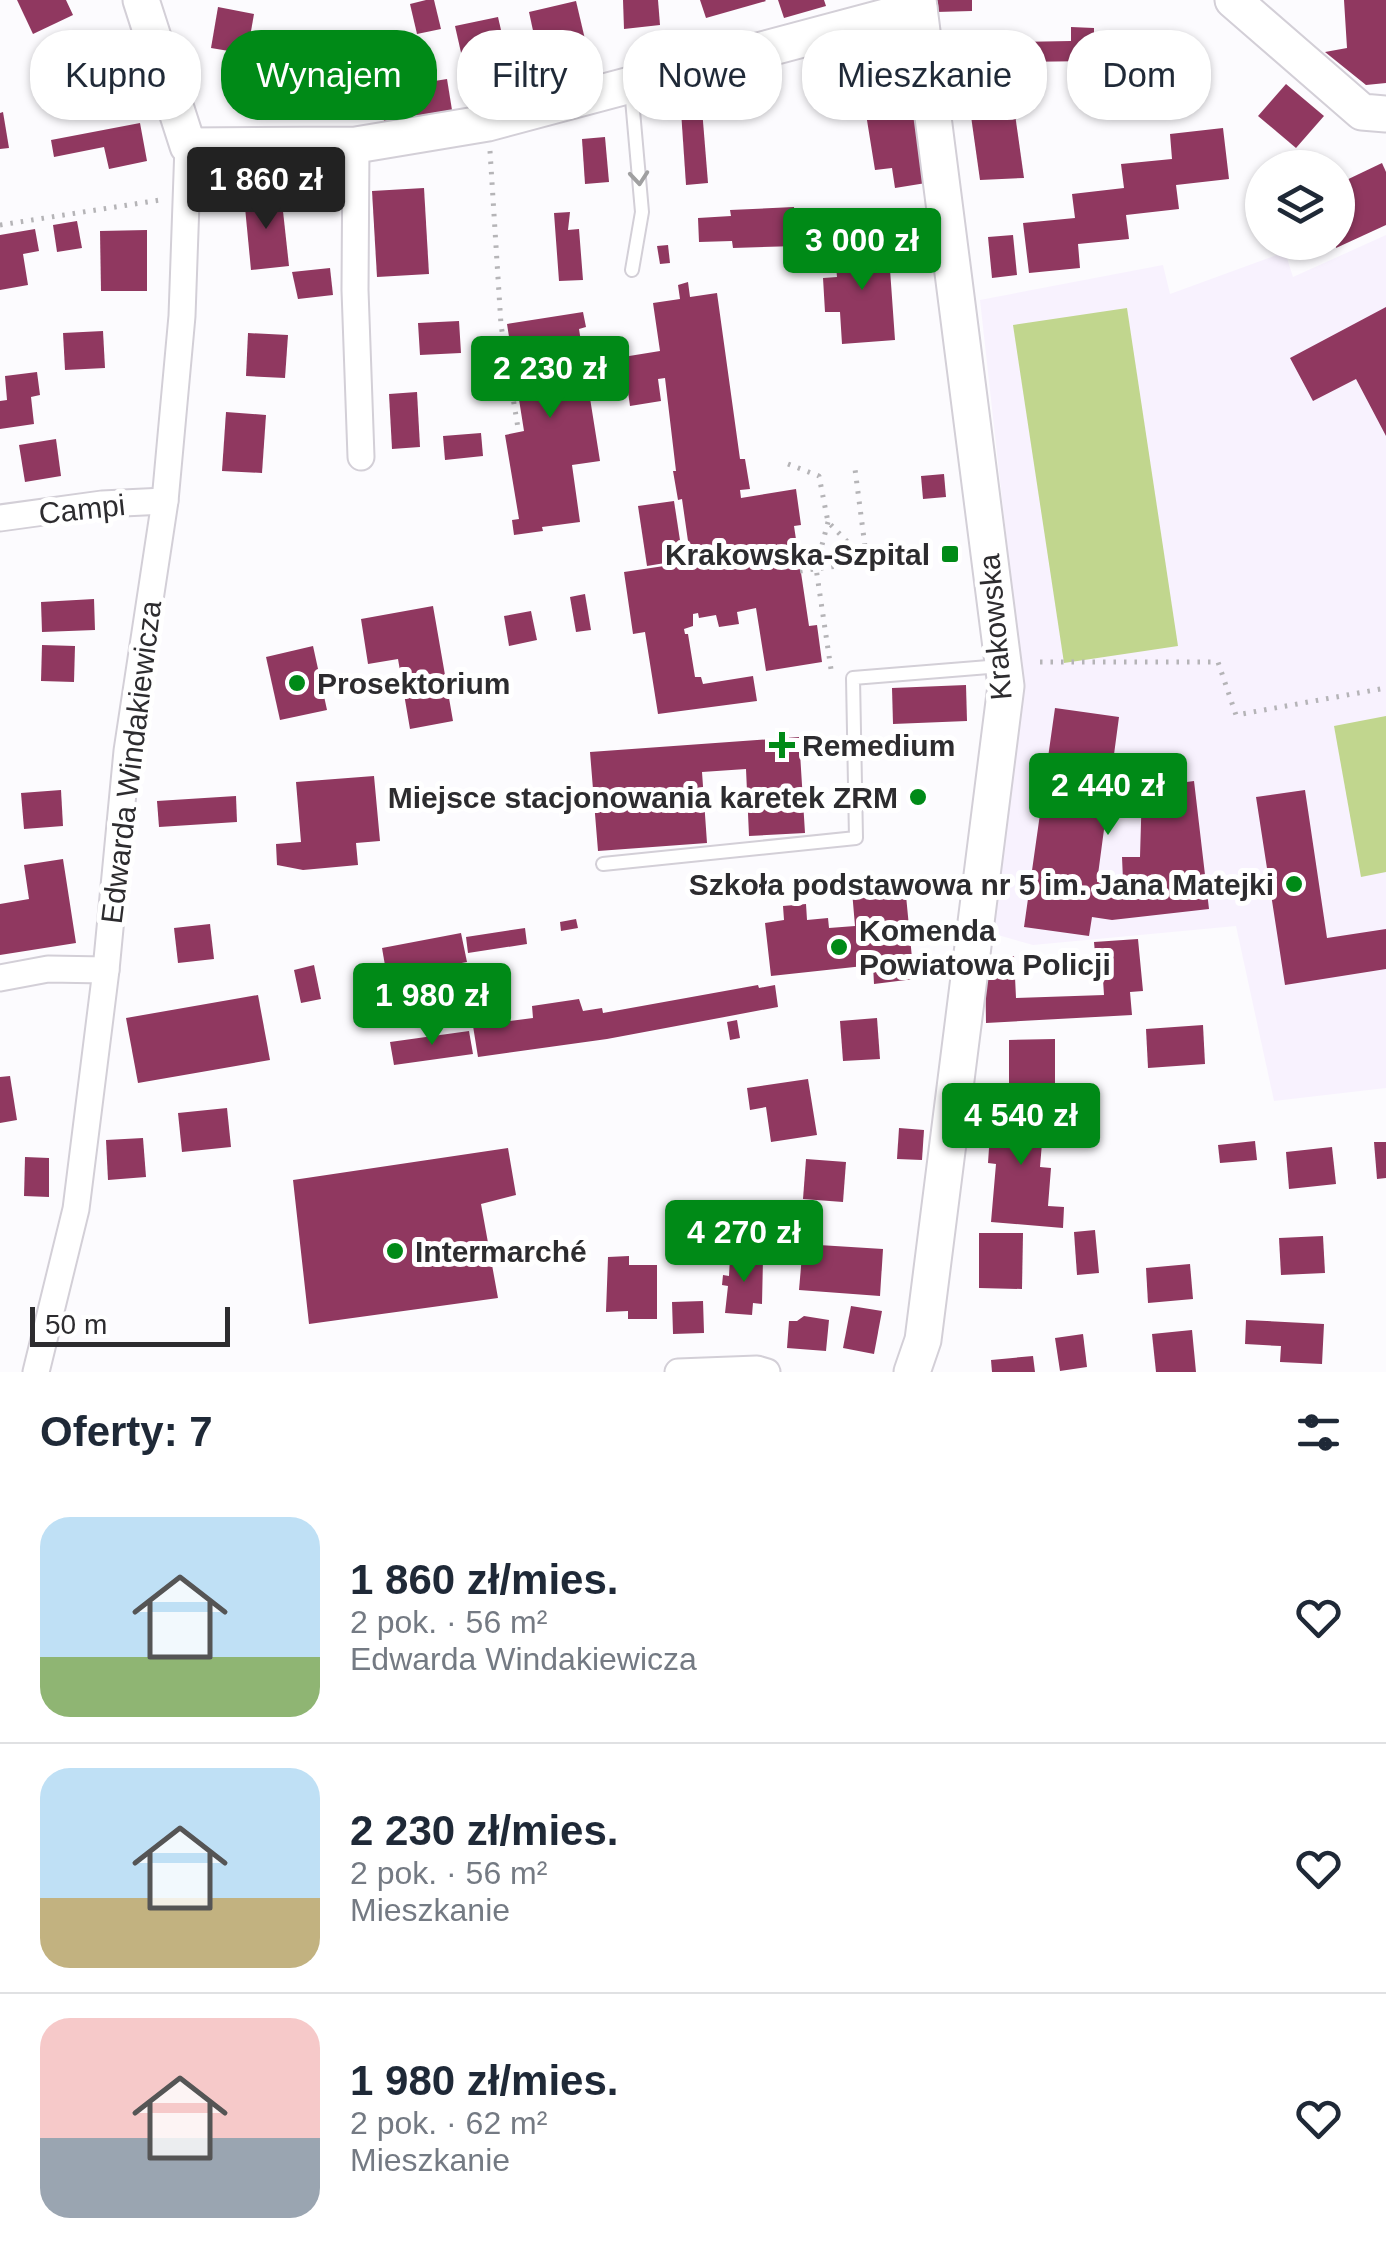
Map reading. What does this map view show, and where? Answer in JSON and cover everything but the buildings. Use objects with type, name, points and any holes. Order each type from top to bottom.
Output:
[{"type":"street","points":[[142,0],[188,146],[356,145],[488,123],[623,88]]},
{"type":"street","points":[[1233,0],[1362,112],[1386,114]]},
{"type":"street","points":[[782,43],[918,4]]},
{"type":"street","name":"Krakowska","points":[[912,1372],[923,1340],[1006,686],[918,4]]},
{"type":"street","points":[[356,145],[361,457]]},
{"type":"street","name":"Edwarda Windakiewicza","points":[[36,1372],[76,1209],[106,970],[127,751],[165,501],[182,316],[188,146]]},
{"type":"street","name":"Campi","points":[[0,518],[102,504],[165,501]]},
{"type":"street","points":[[0,978],[48,969],[106,970]]},
{"type":"street","points":[[678,1372],[767,1372]]},
{"type":"lane","points":[[632,270],[642,212],[634,120]]},
{"type":"lane","points":[[603,864],[856,838],[853,678],[1004,666]]},
{"type":"path","points":[[488,123],[501,325],[518,428]]},
{"type":"path","points":[[0,225],[169,200]]},
{"type":"path","points":[[788,464],[819,476],[828,522],[816,568],[833,680]]},
{"type":"path","points":[[855,469],[867,562]]},
{"type":"path","points":[[828,522],[867,562]]},
{"type":"path","points":[[800,570],[960,545]]},
{"type":"path","points":[[1040,662],[1218,662],[1236,715],[1386,688]]},
{"type":"shaded area","points":[[1386,235],[1386,1088],[1274,1101],[1236,926],[1033,945],[991,933],[1016,625],[980,300],[1163,265],[1170,294],[1263,260],[1288,260],[1293,277],[1331,260],[1355,260],[1355,249]]},
{"type":"green space","points":[[1127,308],[1178,646],[1064,663],[1013,325]]},
{"type":"green space","points":[[1386,716],[1386,872],[1361,877],[1334,726]]},
{"type":"place","name":"Krakowska-Szpital","points":[[950,554]]},
{"type":"place","name":"Prosektorium","points":[[297,683]]},
{"type":"place","name":"Remedium","points":[[782,745]]},
{"type":"place","name":"Miejsce stacjonowania karetek ZRM","points":[[918,797]]},
{"type":"place","name":"Szkoła podstawowa nr 5 im. Jana Matejki","points":[[1294,884]]},
{"type":"place","name":"Komenda Powiatowa Policji","points":[[839,947]]},
{"type":"place","name":"Intermarché","points":[[395,1251]]}]
